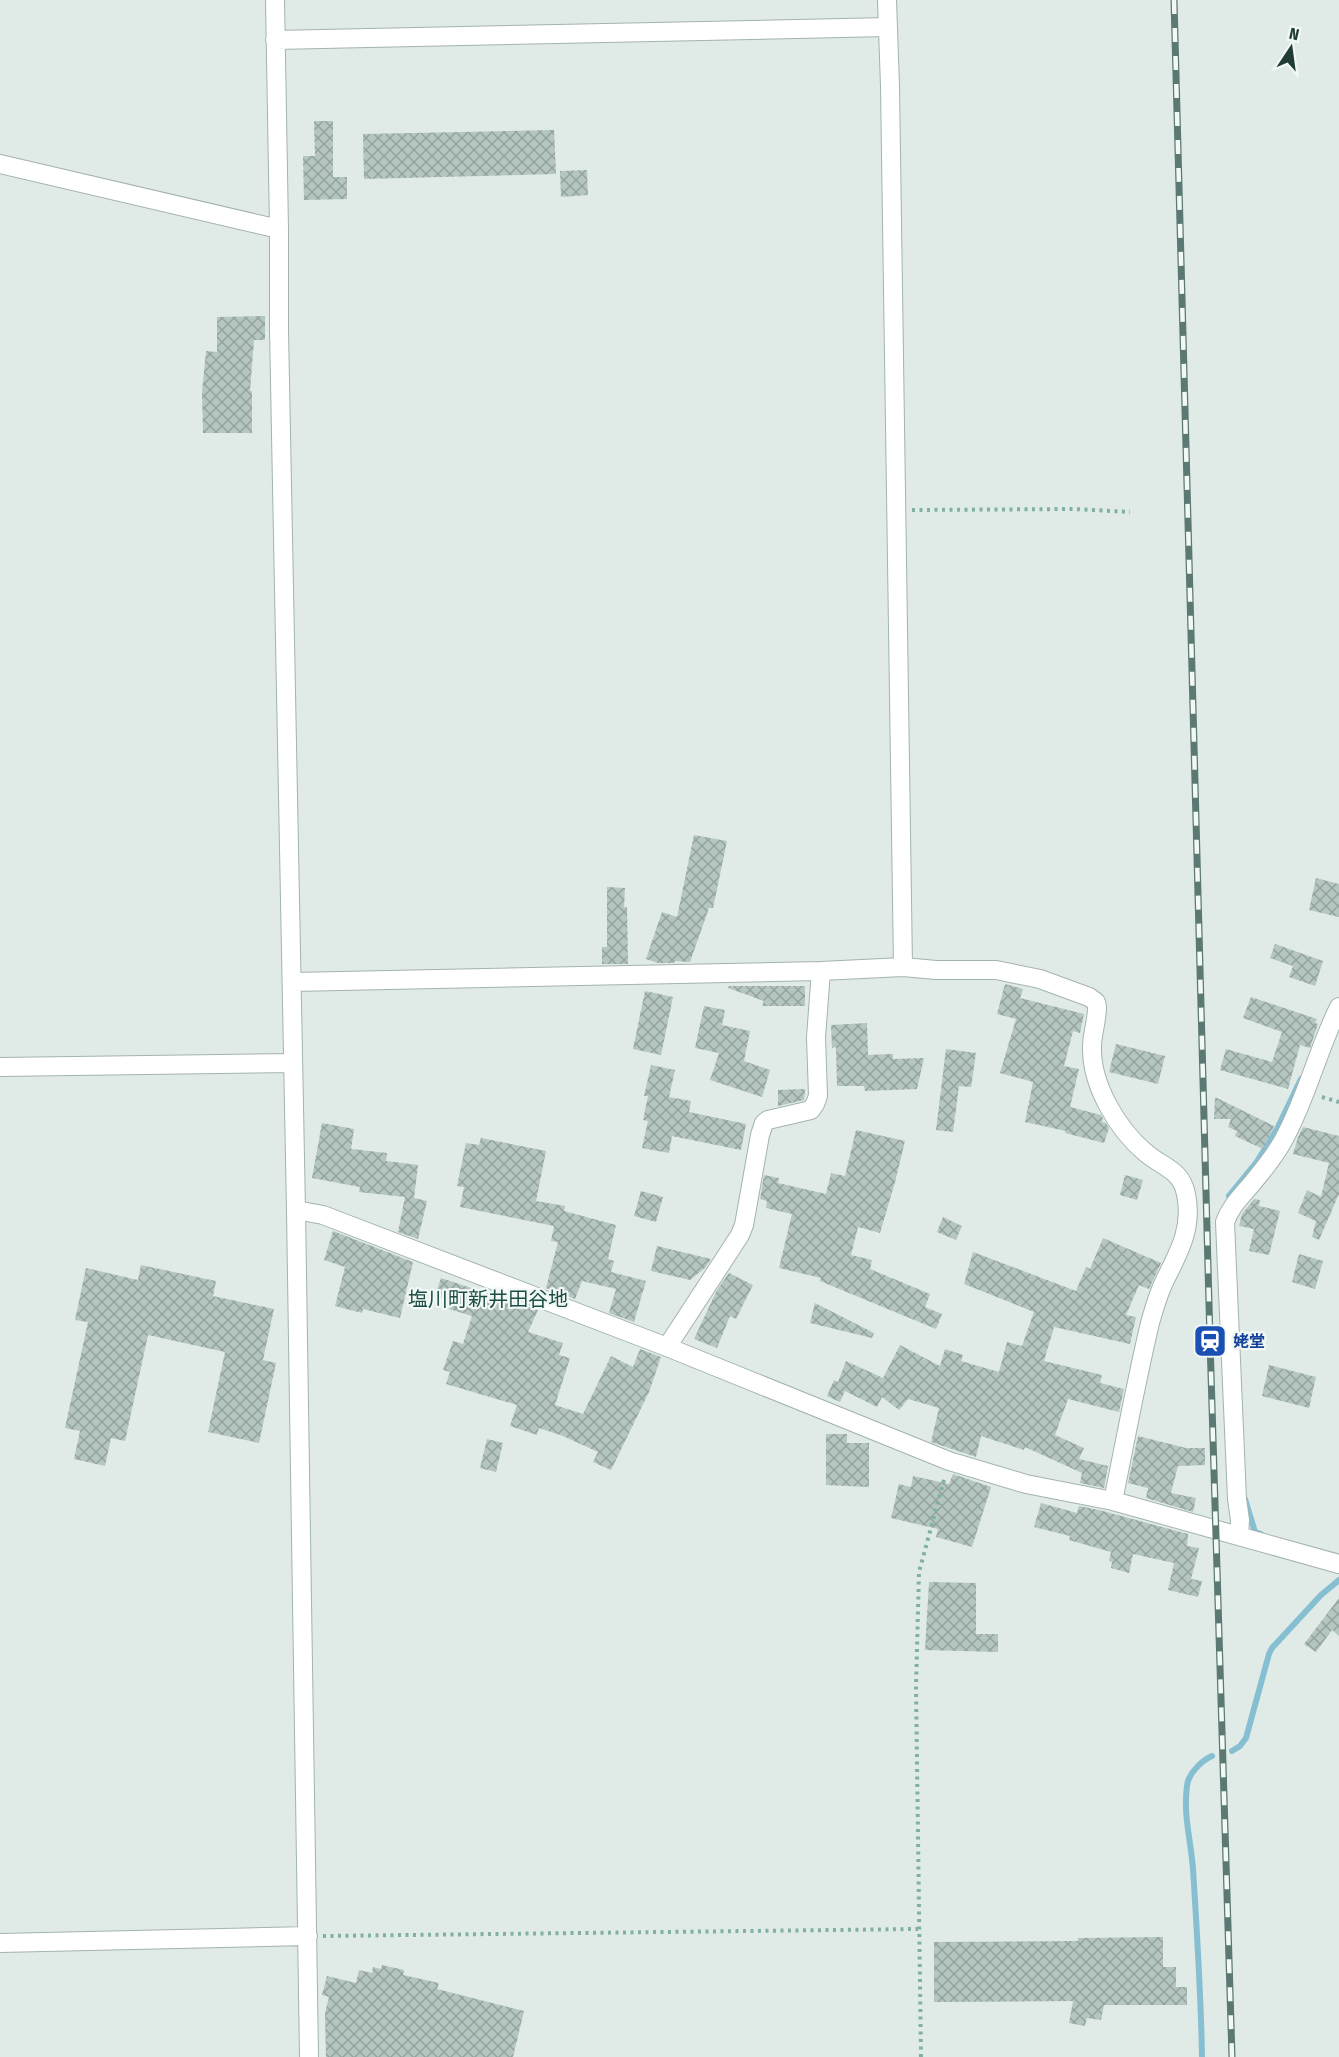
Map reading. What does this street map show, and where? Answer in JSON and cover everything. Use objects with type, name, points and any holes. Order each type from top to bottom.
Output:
[{"type":"street","points":[[275,0],[309,2057]]},
{"type":"street","points":[[887,0],[903,967]]},
{"type":"street","points":[[275,40],[888,27]]},
{"type":"street","points":[[0,164],[279,229]]},
{"type":"street","points":[[292,982],[821,971],[903,967],[936,970],[996,970],[1040,980],[1089,996],[1096,1002],[1097,1007],[1092,1045],[1094,1070],[1106,1102],[1127,1132],[1149,1155],[1172,1170],[1182,1183],[1185,1192],[1186,1232],[1182,1247],[1165,1281],[1153,1314],[1113,1501]]},
{"type":"street","points":[[667,1347],[742,1230],[764,1123],[768,1120],[807,1112],[815,1104],[818,1096],[816,1037],[821,971]]},
{"type":"street","points":[[1239,1536],[1225,1222],[1232,1205],[1253,1182],[1284,1140],[1339,1006]]},
{"type":"street","points":[[0,1067],[293,1063]]},
{"type":"street","points":[[296,1210],[323,1215],[667,1347],[949,1461],[1017,1481],[1113,1501],[1339,1564]]},
{"type":"street","points":[[0,1943],[308,1936]]},
{"type":"path","points":[[896,510],[1074,509],[1130,512]]},
{"type":"path","points":[[921,2057],[916,1687],[919,1572],[949,1461]]},
{"type":"path","points":[[308,1936],[918,1929]]},
{"type":"building","points":[[314,121],[333,121],[333,177],[347,177],[347,199],[304,200],[303,156],[315,156]]},
{"type":"building","points":[[554,130],[556,174],[364,179],[363,134]]},
{"type":"building","points":[[587,170],[588,195],[561,197],[560,171]]},
{"type":"building","points":[[265,316],[265,340],[254,340],[250,391],[252,391],[252,433],[203,433],[202,392],[206,351],[217,352],[217,317]]},
{"type":"building","points":[[694,835],[727,841],[713,908],[709,908],[690,962],[658,963],[646,959],[662,912],[677,917]]},
{"type":"building","points":[[1316,878],[1339,884],[1339,917],[1309,910]]},
{"type":"building","points":[[607,887],[625,888],[628,964],[602,964],[602,947],[607,947]]},
{"type":"building","points":[[1275,944],[1323,961],[1315,986],[1289,977],[1293,966],[1270,958]]},
{"type":"building","points":[[1005,984],[1023,989],[1020,998],[1084,1014],[1080,1033],[1073,1031],[1064,1066],[1079,1069],[1070,1107],[1101,1115],[1102,1122],[1106,1123],[1109,1128],[1104,1143],[1065,1133],[1066,1131],[1025,1122],[1033,1082],[1000,1073],[1016,1019],[997,1014]]},
{"type":"building","points":[[729,986],[805,986],[805,1006],[762,1006],[764,1001],[728,988]]},
{"type":"building","points":[[645,991],[673,997],[661,1055],[633,1049]]},
{"type":"building","points":[[1251,997],[1317,1019],[1315,1023],[1318,1024],[1310,1048],[1300,1045],[1288,1089],[1220,1070],[1226,1049],[1272,1062],[1282,1032],[1243,1018]]},
{"type":"building","points":[[704,1006],[725,1010],[722,1025],[750,1031],[744,1061],[770,1070],[762,1097],[710,1080],[719,1053],[695,1048]]},
{"type":"building","points":[[867,1023],[868,1055],[893,1054],[893,1059],[924,1058],[917,1089],[865,1091],[864,1086],[837,1086],[836,1047],[832,1048],[831,1025]]},
{"type":"building","points":[[1116,1044],[1165,1056],[1158,1084],[1109,1072]]},
{"type":"building","points":[[946,1049],[976,1053],[971,1087],[959,1086],[953,1132],[936,1130]]},
{"type":"building","points":[[651,1065],[675,1070],[669,1097],[691,1101],[689,1112],[746,1124],[741,1150],[672,1136],[669,1153],[642,1148],[648,1121],[643,1120],[648,1096],[644,1096]]},
{"type":"building","points":[[805,1089],[804,1100],[778,1106],[778,1090]]},
{"type":"building","points":[[1215,1097],[1274,1126],[1263,1149],[1235,1136],[1237,1131],[1228,1127],[1231,1119],[1214,1119]]},
{"type":"building","points":[[322,1123],[354,1129],[351,1149],[387,1153],[386,1161],[418,1165],[414,1198],[427,1201],[418,1239],[398,1232],[405,1197],[359,1192],[360,1187],[312,1178]]},
{"type":"building","points":[[1303,1127],[1339,1136],[1339,1194],[1319,1240],[1312,1237],[1316,1221],[1298,1213],[1307,1190],[1321,1197],[1329,1163],[1293,1154]]},
{"type":"building","points":[[856,1130],[905,1141],[880,1233],[858,1227],[851,1255],[872,1260],[870,1269],[930,1294],[925,1307],[942,1314],[936,1329],[820,1281],[821,1278],[779,1268],[792,1214],[766,1208],[767,1201],[760,1199],[764,1175],[779,1178],[778,1183],[826,1194],[831,1173],[845,1176]]},
{"type":"building","points":[[481,1138],[546,1151],[536,1201],[565,1206],[564,1211],[616,1225],[608,1259],[614,1261],[611,1272],[646,1281],[634,1322],[609,1313],[616,1289],[582,1281],[575,1299],[546,1288],[558,1242],[551,1241],[554,1226],[460,1207],[464,1187],[457,1186],[466,1143],[479,1145]]},
{"type":"building","points":[[1125,1175],[1143,1180],[1137,1200],[1120,1195]]},
{"type":"building","points":[[641,1191],[663,1197],[656,1222],[634,1216]]},
{"type":"building","points":[[1254,1199],[1260,1200],[1259,1206],[1280,1211],[1269,1255],[1249,1251],[1254,1229],[1239,1226],[1242,1214]]},
{"type":"building","points":[[943,1217],[962,1226],[956,1240],[937,1232]]},
{"type":"building","points":[[333,1231],[413,1262],[400,1318],[363,1309],[362,1313],[335,1306],[345,1267],[324,1260]]},
{"type":"building","points":[[1103,1238],[1161,1263],[1149,1289],[1139,1285],[1126,1315],[1136,1317],[1130,1344],[1054,1327],[1044,1361],[1102,1375],[1100,1383],[1124,1389],[1119,1412],[1068,1399],[1055,1435],[1084,1448],[1079,1459],[1108,1466],[1104,1488],[1080,1483],[1082,1473],[1025,1447],[1024,1450],[981,1436],[976,1457],[931,1442],[939,1408],[908,1399],[899,1410],[882,1397],[877,1407],[845,1391],[840,1402],[827,1396],[834,1380],[838,1382],[846,1361],[883,1378],[900,1345],[940,1366],[945,1349],[963,1355],[961,1361],[999,1372],[1007,1342],[1022,1346],[1034,1312],[964,1284],[973,1252],[1076,1291],[1086,1267],[1090,1269]]},
{"type":"building","points":[[657,1246],[711,1259],[705,1268],[690,1280],[651,1271]]},
{"type":"building","points":[[1299,1254],[1323,1261],[1315,1289],[1292,1282]]},
{"type":"building","points":[[141,1265],[216,1281],[213,1296],[274,1309],[263,1360],[276,1363],[259,1443],[208,1432],[225,1352],[148,1335],[125,1441],[111,1438],[105,1466],[74,1459],[80,1431],[65,1428],[88,1322],[75,1320],[86,1268],[138,1280]]},
{"type":"building","points":[[729,1273],[753,1285],[736,1319],[730,1316],[717,1348],[694,1339],[717,1290]]},
{"type":"building","points":[[441,1278],[538,1310],[528,1332],[563,1343],[559,1355],[570,1358],[555,1405],[583,1414],[611,1356],[633,1367],[640,1349],[661,1357],[649,1392],[611,1470],[593,1462],[598,1452],[563,1436],[539,1428],[537,1435],[510,1426],[517,1405],[446,1384],[450,1372],[443,1370],[453,1341],[463,1344],[472,1316],[449,1309],[452,1301],[435,1296]]},
{"type":"building","points":[[815,1303],[874,1333],[872,1338],[810,1323]]},
{"type":"building","points":[[1269,1365],[1316,1377],[1309,1408],[1262,1396]]},
{"type":"building","points":[[826,1434],[847,1434],[847,1443],[869,1443],[869,1487],[826,1485]]},
{"type":"building","points":[[1138,1436],[1186,1448],[1205,1448],[1205,1465],[1178,1466],[1171,1493],[1196,1498],[1193,1512],[1146,1498],[1148,1488],[1128,1483]]},
{"type":"building","points":[[487,1439],[503,1443],[496,1472],[480,1468]]},
{"type":"building","points":[[953,1474],[991,1487],[972,1547],[936,1537],[938,1529],[891,1518],[899,1484],[911,1487],[913,1476],[949,1484]]},
{"type":"building","points":[[1041,1503],[1077,1513],[1079,1506],[1099,1510],[1188,1534],[1187,1546],[1199,1548],[1191,1579],[1202,1581],[1198,1597],[1168,1590],[1174,1563],[1133,1554],[1129,1573],[1111,1568],[1112,1562],[1109,1561],[1111,1552],[1069,1540],[1070,1536],[1034,1527]]},
{"type":"building","points":[[929,1582],[976,1583],[976,1634],[998,1634],[998,1652],[925,1650]]},
{"type":"building","points":[[1339,1598],[1339,1636],[1332,1630],[1316,1652],[1304,1644]]},
{"type":"building","points":[[1163,1937],[1163,1967],[1176,1967],[1176,1987],[1187,1987],[1187,2005],[1104,2005],[1101,2020],[1087,2018],[1085,2026],[1069,2023],[1073,2001],[934,2002],[934,1942],[1078,1941],[1078,1938]]},
{"type":"building","points":[[382,1965],[404,1970],[403,1975],[439,1983],[437,1989],[524,2011],[513,2057],[326,2057],[325,2013],[329,1997],[322,1995],[327,1976],[356,1983],[359,1970],[372,1973],[373,1967],[381,1969]]},
{"type":"waterway","points":[[1229,1196],[1256,1163],[1277,1129],[1301,1079]]},
{"type":"waterway","points":[[1245,1499],[1255,1532],[1261,1534]]},
{"type":"waterway","points":[[1232,1751],[1246,1738],[1272,1648],[1321,1595],[1339,1580]]},
{"type":"waterway","points":[[1202,2057],[1196,1916],[1186,1797],[1188,1781],[1192,1773],[1212,1756]]},
{"type":"railway","points":[[1174,0],[1210,1341],[1232,2057]]},
{"type":"place","name":"姥堂","points":[[1210,1341]]},
{"type":"district","name":"塩川町新井田谷地","points":[[488,1299]]}]
